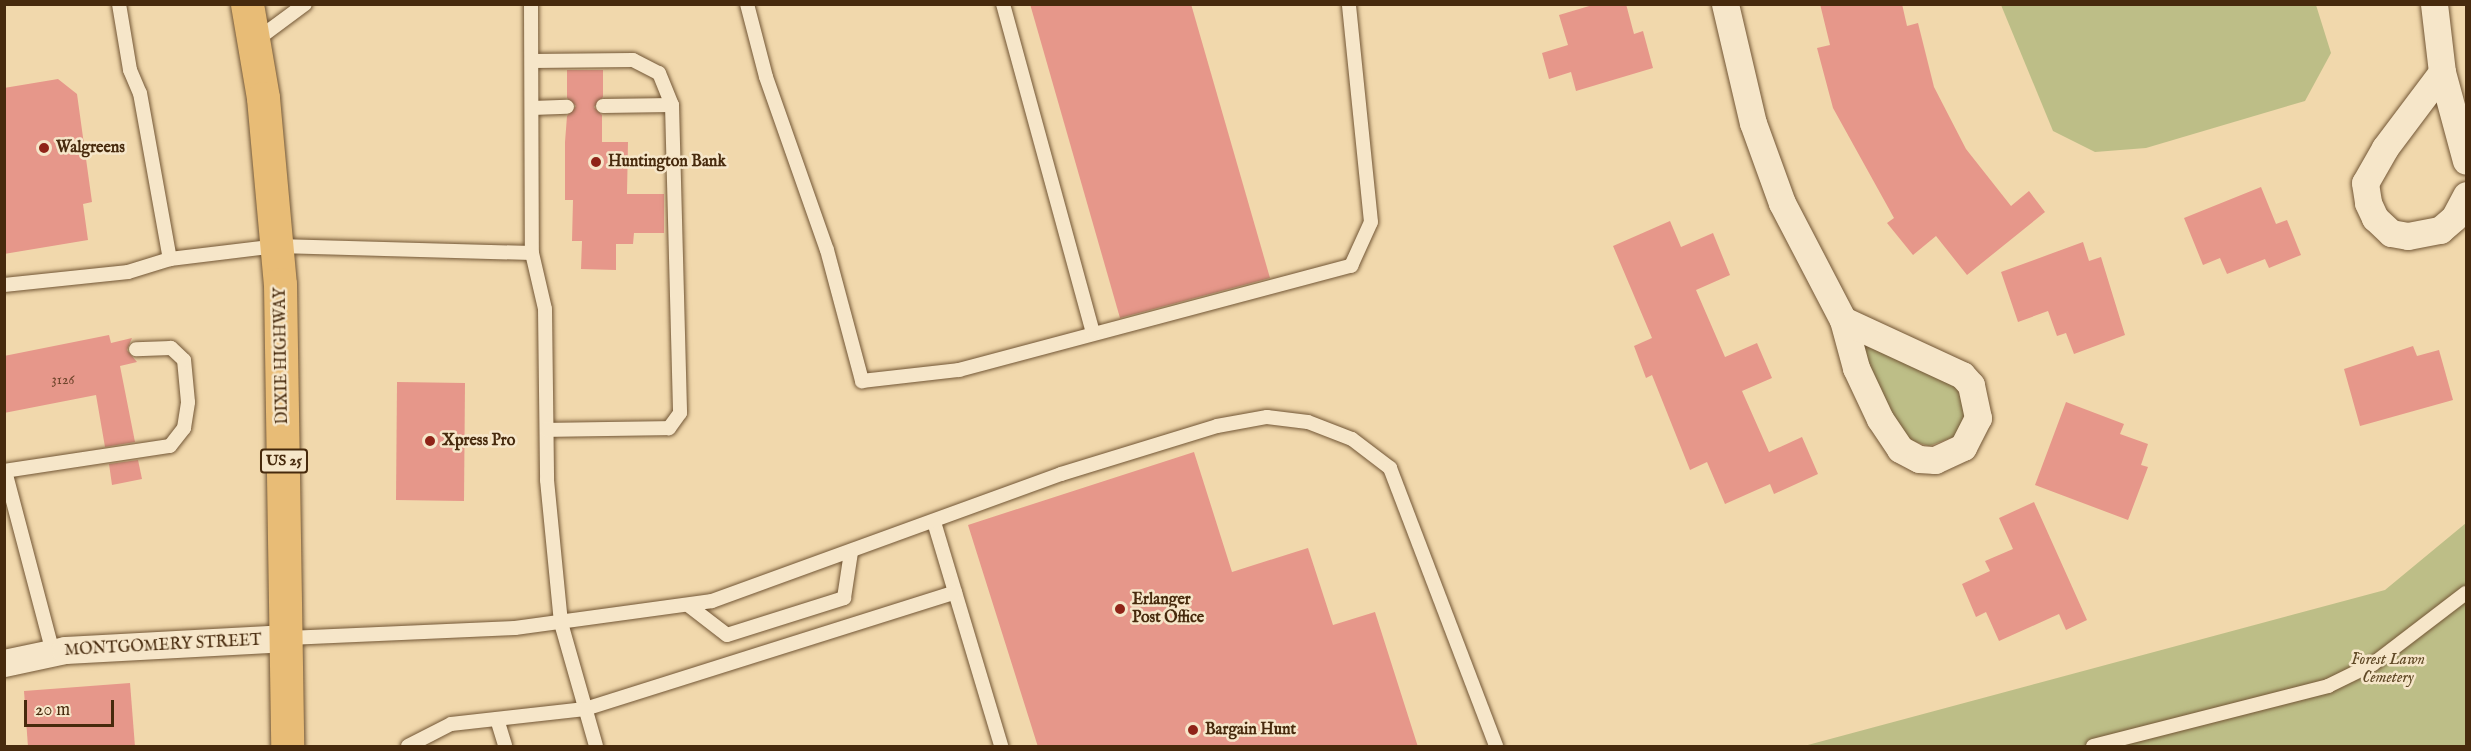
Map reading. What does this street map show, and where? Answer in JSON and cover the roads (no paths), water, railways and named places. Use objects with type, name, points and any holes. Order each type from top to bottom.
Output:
[{"type":"main road","name":"DIXIE HIGHWAY","points":[[247,4],[254,42],[278,246],[288,638],[287,747]]},
{"type":"street","points":[[1725,4],[1753,123],[1782,203],[1843,320],[1856,368],[1900,449],[1919,459],[1935,460],[1963,447],[1978,418],[1971,385],[1962,375],[1843,320]]},
{"type":"street","points":[[2434,4],[2442,72],[2466,161]]},
{"type":"street","points":[[2442,72],[2385,148],[2365,183],[2368,203],[2375,218],[2391,233],[2408,236],[2440,230],[2454,218],[2466,195]]},
{"type":"street","name":"MONTGOMERY STREET","points":[[4,663],[53,653],[288,638]]},
{"type":"lane","points":[[119,4],[130,70],[140,93],[170,259]]},
{"type":"lane","points":[[254,42],[304,4]]},
{"type":"lane","points":[[531,4],[532,253],[545,309],[547,430],[561,623],[596,747]]},
{"type":"lane","points":[[747,4],[766,77],[827,250],[862,381],[959,370],[1351,266],[1371,222],[1349,4]]},
{"type":"lane","points":[[1003,4],[1092,333]]},
{"type":"lane","points":[[532,61],[633,60],[659,73],[672,105],[680,413],[669,428],[547,430]]},
{"type":"lane","points":[[603,106],[672,105]]},
{"type":"lane","points":[[532,108],[567,107]]},
{"type":"lane","points":[[4,285],[128,272],[170,259],[278,246],[532,253]]},
{"type":"lane","points":[[53,653],[5,471],[170,446],[184,428],[188,402],[184,360],[171,348],[136,349]]},
{"type":"lane","points":[[288,638],[561,623],[712,601],[1061,474],[1217,426],[1267,417],[1308,422],[1352,439],[1390,468],[1496,747]]},
{"type":"lane","points":[[934,522],[1001,747]]},
{"type":"lane","points":[[688,605],[728,635],[844,598],[851,552]]},
{"type":"lane","points":[[408,747],[413,740],[451,724],[585,709],[955,592]]},
{"type":"lane","points":[[2093,747],[2328,686],[2373,664],[2466,593]]},
{"type":"lane","points":[[497,718],[505,747]]},
{"type":"place","name":"Walgreens","points":[[44,148]]},
{"type":"place","name":"Huntington Bank","points":[[596,162]]},
{"type":"place","name":"Xpress Pro","points":[[430,441]]},
{"type":"place","name":"Erlanger Post Office","points":[[1120,609]]},
{"type":"place","name":"Bargain Hunt","points":[[1193,730]]},
{"type":"park label","name":"Forest Lawn Cemetery","points":[[2388,669]]}]
